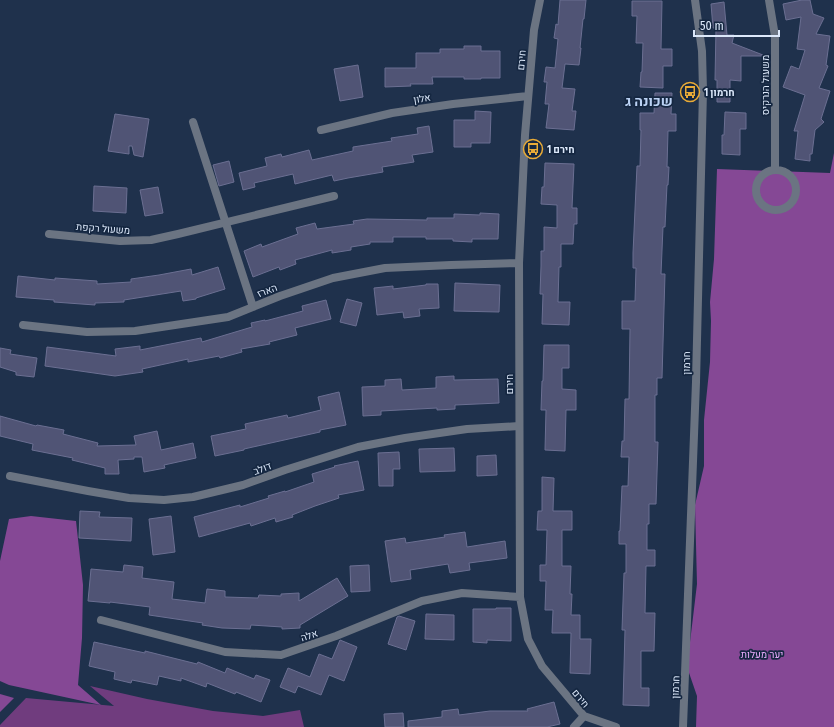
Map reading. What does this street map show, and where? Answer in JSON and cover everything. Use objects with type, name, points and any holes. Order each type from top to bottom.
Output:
[{"type":"street","name":"חירם","points":[[540,0],[534,30],[524,135],[519,263],[520,597],[528,639],[542,666],[584,716],[616,727]]},
{"type":"street","name":"חרמון","points":[[683,727],[696,389],[703,98],[702,51],[695,0]]},
{"type":"street","name":"משעול הנרקיס","points":[[769,0],[775,36],[775,170]]},
{"type":"street","name":"אלון","points":[[321,130],[392,113],[453,104],[528,96]]},
{"type":"street","points":[[193,122],[253,307]]},
{"type":"street","points":[[775,170],[787,174],[792,179],[796,191],[790,204],[779,210],[766,208],[757,199],[756,193],[758,180],[768,172],[775,170]]},
{"type":"street","name":"משעול רקפת","points":[[49,234],[120,241],[151,240],[334,196]]},
{"type":"street","name":"הארז","points":[[23,325],[87,332],[135,331],[228,317],[280,296],[333,278],[385,268],[519,263]]},
{"type":"street","name":"דולב","points":[[10,476],[129,498],[164,500],[193,496],[243,485],[358,447],[405,438],[467,429],[519,426]]},
{"type":"street","name":"אלה","points":[[101,620],[225,652],[281,655],[336,636],[422,601],[462,593],[520,597]]},
{"type":"street","points":[[574,727],[584,716]]},
{"type":"shaded area","points":[[90,686],[147,699],[213,711],[263,716],[300,710],[304,727],[0,727],[0,725],[26,698],[114,706]]},
{"type":"green space","name":"יער מעלות","points":[[834,153],[834,727],[696,727],[697,696],[687,667],[697,584],[695,505],[704,466],[704,420],[710,362],[710,302],[714,259],[717,169],[830,173]]},
{"type":"green space","points":[[31,516],[76,521],[83,585],[82,638],[78,685],[101,705],[9,685],[0,681],[0,561],[9,519]]},
{"type":"green space","points":[[0,694],[14,698],[0,712]]},
{"type":"building","points":[[560,0],[586,0],[579,65],[565,64],[562,88],[575,89],[572,111],[576,111],[574,130],[546,128],[549,104],[545,104],[547,82],[544,82],[546,67],[555,68],[558,39],[554,38],[556,24],[558,25]]},
{"type":"building","points":[[810,0],[813,14],[824,18],[816,34],[830,36],[826,65],[828,66],[819,88],[830,91],[821,119],[824,122],[815,130],[810,161],[795,159],[798,131],[794,131],[805,95],[783,87],[791,66],[799,69],[805,50],[797,49],[801,17],[786,20],[783,4]]},
{"type":"building","points":[[632,1],[662,1],[661,49],[672,49],[672,66],[663,66],[663,88],[640,87],[643,43],[636,43],[637,16],[632,16]]},
{"type":"building","points":[[724,2],[727,35],[734,35],[732,43],[763,56],[741,56],[741,81],[730,80],[730,102],[717,102],[717,80],[715,80],[716,28],[713,28],[711,4]]},
{"type":"building","points":[[464,46],[481,46],[481,51],[500,51],[500,78],[464,79],[464,77],[432,77],[433,84],[410,84],[411,86],[385,87],[385,68],[416,68],[416,53],[440,53],[440,49],[464,49]]},
{"type":"building","points":[[358,65],[363,97],[340,101],[334,69]]},
{"type":"building","points":[[655,93],[672,93],[671,114],[676,114],[676,131],[668,131],[667,167],[669,167],[665,227],[663,227],[661,274],[665,274],[662,378],[657,378],[657,395],[655,395],[655,442],[658,442],[656,504],[649,504],[649,524],[647,524],[647,550],[655,550],[655,566],[646,566],[645,613],[655,613],[654,651],[641,651],[641,688],[649,688],[649,706],[623,705],[625,630],[622,630],[624,573],[626,573],[626,544],[619,544],[619,531],[622,486],[628,486],[629,457],[621,457],[622,441],[624,441],[625,399],[629,399],[630,329],[622,329],[622,301],[635,301],[636,268],[633,268],[633,253],[637,166],[640,166],[640,113],[654,113]]},
{"type":"building","points":[[475,111],[491,112],[490,143],[471,143],[471,147],[454,147],[454,120],[475,120]]},
{"type":"building","points":[[725,112],[746,113],[746,129],[740,129],[740,155],[722,154],[722,135],[724,135]]},
{"type":"building","points":[[115,114],[149,119],[143,157],[134,155],[132,146],[129,146],[129,154],[108,151]]},
{"type":"building","points":[[429,126],[433,152],[412,155],[414,162],[382,167],[383,172],[334,181],[332,175],[295,184],[293,174],[254,183],[255,187],[243,190],[239,173],[267,166],[265,158],[281,154],[282,157],[309,150],[312,160],[353,151],[353,147],[392,141],[391,138],[418,134],[417,128]]},
{"type":"building","points":[[229,161],[234,182],[219,186],[213,165]]},
{"type":"building","points":[[545,163],[574,164],[572,208],[577,208],[577,224],[574,224],[573,244],[561,244],[561,267],[559,267],[558,302],[570,302],[569,325],[542,324],[543,294],[540,294],[541,251],[544,251],[544,227],[557,228],[557,205],[541,204],[542,187],[544,187]]},
{"type":"building","points":[[94,186],[127,188],[126,213],[93,211]]},
{"type":"building","points":[[158,187],[163,213],[145,216],[140,190]]},
{"type":"building","points":[[480,213],[499,214],[498,239],[472,239],[472,242],[453,241],[453,239],[426,239],[426,237],[393,237],[393,242],[370,242],[370,244],[351,247],[351,250],[332,253],[332,250],[295,260],[296,264],[280,270],[279,267],[253,277],[244,251],[261,244],[262,247],[298,234],[296,228],[315,223],[317,229],[354,224],[353,221],[367,219],[427,220],[427,218],[454,218],[454,214],[480,215]]},
{"type":"building","points":[[218,267],[225,289],[196,299],[183,301],[181,291],[124,300],[124,302],[95,303],[95,305],[16,297],[18,276],[55,280],[55,278],[97,281],[97,284],[131,282],[131,279],[191,269],[192,275]]},
{"type":"building","points":[[455,283],[500,285],[499,312],[454,311]]},
{"type":"building","points":[[426,284],[438,284],[439,308],[419,309],[420,316],[404,318],[403,312],[377,315],[374,288],[393,286],[393,289]]},
{"type":"building","points":[[347,299],[362,303],[356,326],[340,322]]},
{"type":"building","points":[[326,300],[331,319],[295,328],[297,335],[269,342],[270,344],[241,349],[242,352],[220,358],[219,356],[188,362],[188,359],[142,369],[143,372],[115,376],[45,366],[47,347],[116,356],[115,349],[140,346],[140,350],[201,338],[202,342],[252,327],[251,323],[303,311],[302,306]]},
{"type":"building","points":[[544,345],[569,345],[569,368],[562,368],[562,389],[576,390],[576,410],[566,410],[565,451],[545,450],[546,410],[541,410]]},
{"type":"building","points":[[0,348],[11,350],[10,354],[37,358],[34,377],[16,375],[16,372],[0,367]]},
{"type":"building","points":[[454,376],[454,380],[498,379],[499,403],[455,405],[455,409],[437,410],[437,408],[381,411],[381,415],[363,416],[362,387],[385,386],[385,380],[401,379],[402,390],[436,388],[436,377]]},
{"type":"building","points":[[339,392],[346,425],[215,456],[211,436],[246,429],[245,424],[287,415],[288,418],[321,410],[318,397]]},
{"type":"building","points":[[0,416],[36,426],[64,430],[63,434],[98,443],[97,446],[136,445],[134,436],[157,431],[161,450],[193,443],[196,458],[164,465],[165,468],[144,472],[142,457],[134,457],[134,459],[118,460],[119,474],[105,474],[105,468],[72,460],[73,458],[32,450],[33,444],[0,436]]},
{"type":"building","points":[[454,448],[455,471],[420,472],[419,449]]},
{"type":"building","points":[[399,452],[400,469],[393,469],[393,486],[379,486],[378,453]]},
{"type":"building","points":[[496,455],[497,475],[477,476],[477,456]]},
{"type":"building","points":[[358,461],[364,490],[338,495],[339,498],[292,515],[293,517],[276,522],[275,518],[251,526],[250,523],[199,537],[194,517],[240,505],[240,507],[269,498],[268,496],[314,482],[312,474],[335,467],[334,466]]},
{"type":"building","points":[[542,477],[554,478],[553,511],[572,511],[572,530],[562,530],[562,566],[571,566],[571,615],[580,615],[580,639],[591,639],[590,674],[570,673],[571,633],[552,633],[553,610],[545,610],[546,581],[540,581],[540,565],[546,565],[547,530],[537,530],[538,511],[542,511]]},
{"type":"building","points":[[80,511],[100,512],[99,517],[132,518],[131,541],[79,538]]},
{"type":"building","points":[[171,516],[175,552],[153,555],[149,519]]},
{"type":"building","points":[[465,532],[467,547],[505,541],[507,558],[469,563],[470,570],[450,573],[448,564],[410,570],[411,579],[391,582],[385,541],[405,538],[406,543],[445,537],[444,535]]},
{"type":"building","points":[[124,565],[143,567],[142,578],[174,582],[172,599],[205,603],[207,589],[225,591],[225,597],[258,598],[259,595],[281,596],[281,594],[299,593],[299,601],[337,578],[348,596],[300,625],[300,628],[282,629],[282,627],[251,625],[250,629],[222,628],[202,625],[203,623],[149,615],[150,607],[88,601],[91,569],[123,572]]},
{"type":"building","points":[[369,565],[370,591],[351,592],[350,566]]},
{"type":"building","points":[[511,608],[511,641],[487,640],[487,643],[473,642],[473,609]]},
{"type":"building","points":[[426,614],[454,615],[454,640],[425,639]]},
{"type":"building","points":[[399,616],[415,621],[406,650],[388,644],[397,617]]},
{"type":"building","points":[[340,640],[357,647],[344,681],[329,675],[321,695],[298,686],[295,693],[280,687],[288,668],[310,677],[319,654],[332,659]]},
{"type":"building","points":[[94,642],[145,653],[145,651],[197,664],[198,662],[225,673],[227,668],[254,679],[256,675],[270,680],[261,702],[207,683],[206,687],[181,678],[181,681],[159,676],[157,685],[132,680],[131,683],[114,679],[115,672],[89,666]]},
{"type":"building","points":[[554,702],[560,724],[547,727],[408,727],[408,721],[442,717],[442,711],[458,709],[459,715],[490,711],[528,711],[527,709]]},
{"type":"building","points":[[403,713],[404,727],[385,727],[384,714]]},
{"type":"place","name":"חרמון 1","points":[[690,92]]},
{"type":"place","name":"חירם 1","points":[[533,149]]},
{"type":"district","name":"שכונה ג","points":[[649,101]]}]
